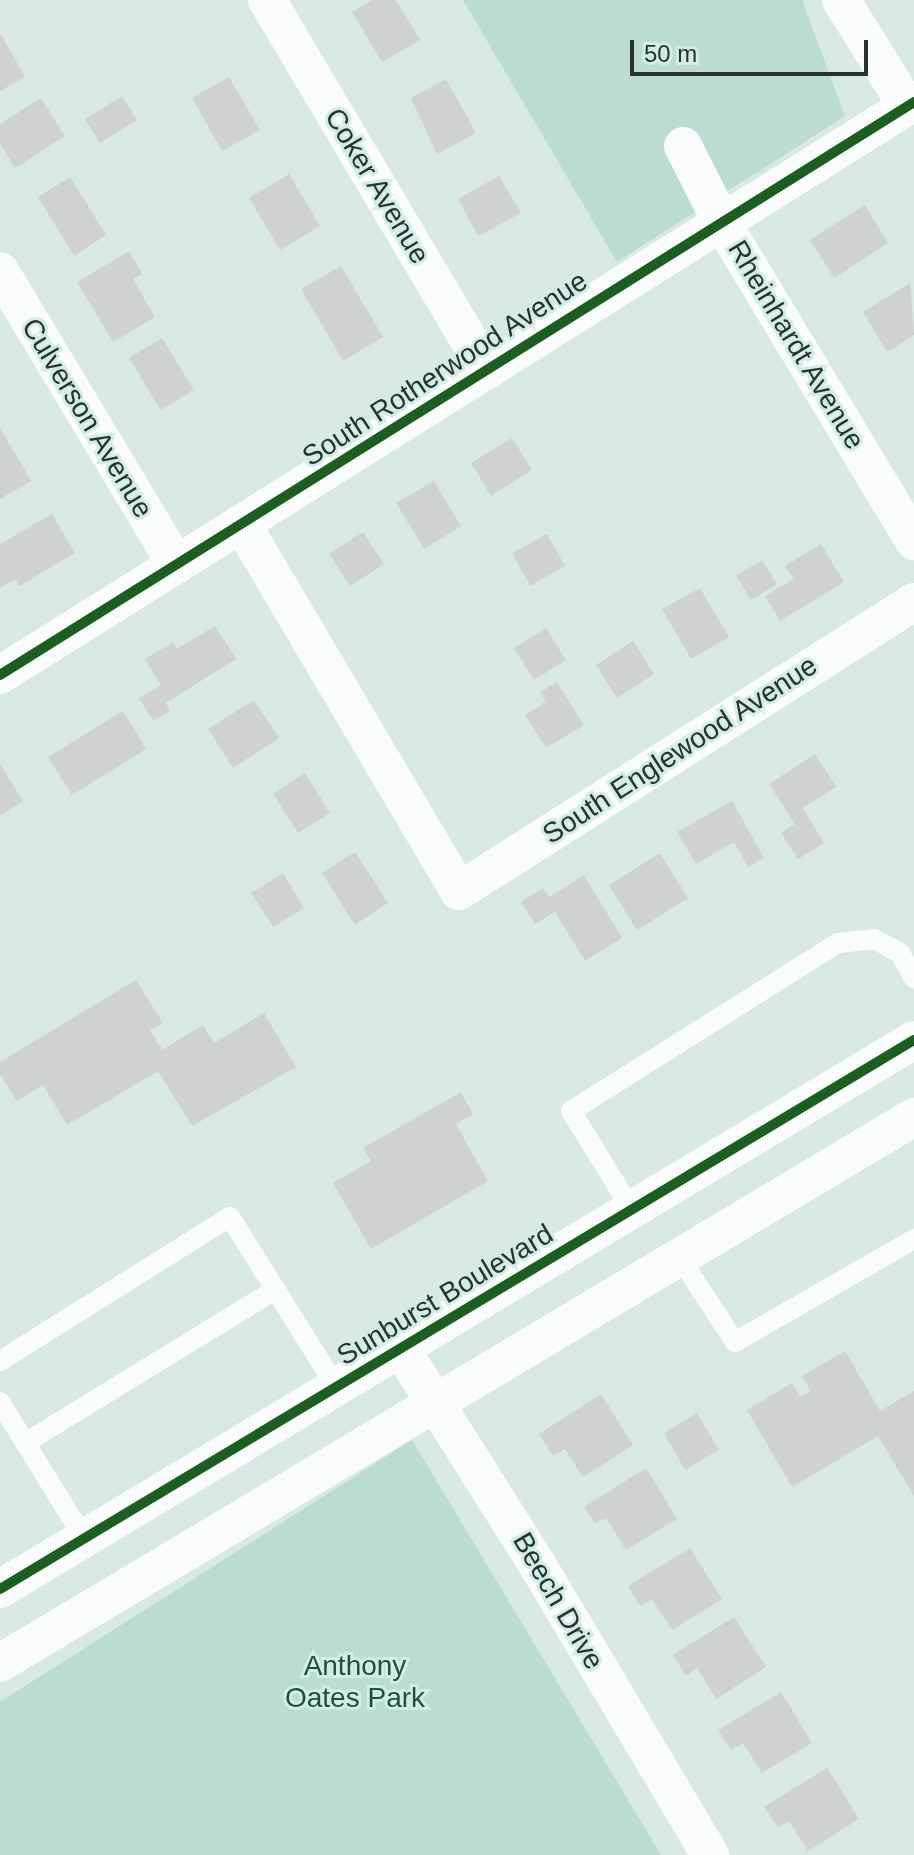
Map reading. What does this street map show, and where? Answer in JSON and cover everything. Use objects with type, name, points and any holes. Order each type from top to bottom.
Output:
[{"type":"street","name":"Coker Avenue","points":[[267,0],[487,371]]},
{"type":"street","points":[[841,0],[910,104]]},
{"type":"street","name":"South Rotherwood Avenue","points":[[0,675],[176,564],[243,526],[910,104]]},
{"type":"street","name":"Rheinhardt Avenue","points":[[683,146],[721,221],[914,541]]},
{"type":"street","name":"Culverson Avenue","points":[[0,271],[176,564]]},
{"type":"street","name":"South Englewood Avenue","points":[[243,526],[459,891],[914,602]]},
{"type":"street","name":"Sunburst Boulevard","points":[[0,1589],[914,1040]]},
{"type":"street","points":[[0,1663],[914,1117]]},
{"type":"street","name":"Beech Drive","points":[[401,1349],[710,1855]]},
{"type":"lane","points":[[632,1210],[571,1111],[838,943],[874,939],[900,953],[914,978]]},
{"type":"lane","points":[[0,1361],[230,1217],[337,1388]]},
{"type":"lane","points":[[680,1258],[735,1342],[914,1239]]},
{"type":"lane","points":[[25,1443],[276,1289]]},
{"type":"lane","points":[[0,1402],[84,1538]]},
{"type":"green space","points":[[463,0],[802,0],[845,116],[617,262]]},
{"type":"green space","name":"Anthony Oates Park","points":[[412,1440],[661,1855],[0,1855],[0,1702]]},
{"type":"building","points":[[372,0],[396,0],[420,40],[382,62],[352,12]]},
{"type":"building","points":[[0,33],[25,77],[0,91]]},
{"type":"building","points":[[229,77],[260,130],[222,151],[192,98]]},
{"type":"building","points":[[446,79],[476,133],[437,154],[411,98]]},
{"type":"building","points":[[122,96],[137,120],[100,143],[85,119]]},
{"type":"building","points":[[41,98],[65,136],[15,168],[0,144],[0,124]]},
{"type":"building","points":[[289,174],[320,226],[280,250],[249,198]]},
{"type":"building","points":[[499,176],[521,213],[478,236],[458,199]]},
{"type":"building","points":[[70,177],[106,235],[74,256],[38,197]]},
{"type":"building","points":[[865,205],[888,243],[834,278],[810,240]]},
{"type":"building","points":[[129,251],[142,274],[133,279],[155,317],[113,342],[77,282]]},
{"type":"building","points":[[341,266],[383,337],[343,361],[301,289]]},
{"type":"building","points":[[910,283],[914,335],[887,352],[863,312]]},
{"type":"building","points":[[162,338],[194,390],[161,410],[129,358]]},
{"type":"building","points":[[0,428],[31,481],[0,499]]},
{"type":"building","points":[[512,438],[532,470],[491,496],[471,463]]},
{"type":"building","points":[[434,481],[461,526],[424,549],[396,503]]},
{"type":"building","points":[[52,514],[75,553],[19,586],[15,579],[0,588],[0,544]]},
{"type":"building","points":[[363,532],[384,564],[350,586],[329,554]]},
{"type":"building","points":[[547,534],[565,566],[530,586],[512,553]]},
{"type":"building","points":[[821,544],[844,582],[780,621],[765,596],[794,579],[785,566]]},
{"type":"building","points":[[762,560],[777,584],[751,600],[736,576]]},
{"type":"building","points":[[700,588],[729,637],[691,659],[662,609]]},
{"type":"building","points":[[215,626],[236,659],[166,703],[170,711],[153,721],[139,698],[161,685],[145,659],[173,642],[177,649]]},
{"type":"building","points":[[546,628],[566,660],[534,680],[514,648]]},
{"type":"building","points":[[633,641],[654,674],[617,698],[596,665]]},
{"type":"building","points":[[557,682],[584,725],[546,748],[525,715],[546,702],[540,692]]},
{"type":"building","points":[[254,700],[279,738],[233,768],[208,729]]},
{"type":"building","points":[[123,711],[146,749],[72,795],[48,757]]},
{"type":"building","points":[[815,754],[836,787],[803,808],[824,843],[798,859],[781,833],[795,824],[769,784]]},
{"type":"building","points":[[0,764],[23,801],[0,816]]},
{"type":"building","points":[[305,773],[330,813],[298,833],[273,794]]},
{"type":"building","points":[[732,801],[764,858],[748,867],[734,842],[696,864],[677,832]]},
{"type":"building","points":[[355,852],[388,903],[355,925],[322,873]]},
{"type":"building","points":[[660,853],[688,898],[637,930],[609,885]]},
{"type":"building","points":[[283,873],[304,908],[273,927],[251,893]]},
{"type":"building","points":[[584,875],[622,938],[585,961],[555,912],[535,924],[521,902],[543,888],[549,897]]},
{"type":"building","points":[[136,980],[163,1023],[150,1030],[162,1050],[203,1025],[214,1043],[264,1013],[296,1067],[192,1126],[158,1071],[67,1125],[43,1085],[17,1101],[0,1074],[0,1062]]},
{"type":"building","points":[[461,1092],[473,1114],[456,1124],[488,1181],[371,1249],[333,1183],[371,1161],[363,1148]]},
{"type":"building","points":[[845,1351],[880,1411],[914,1391],[914,1496],[878,1436],[792,1487],[747,1410],[792,1383],[800,1397],[811,1391],[802,1376]]},
{"type":"building","points":[[601,1394],[633,1445],[583,1477],[565,1449],[553,1456],[539,1434]]},
{"type":"building","points":[[697,1413],[719,1450],[685,1470],[664,1433]]},
{"type":"building","points":[[646,1468],[677,1519],[626,1550],[606,1518],[595,1524],[584,1507]]},
{"type":"building","points":[[690,1548],[722,1599],[672,1630],[652,1599],[640,1606],[628,1586]]},
{"type":"building","points":[[734,1617],[766,1667],[716,1699],[697,1668],[686,1676],[673,1655]]},
{"type":"building","points":[[781,1692],[812,1743],[762,1773],[743,1743],[731,1750],[718,1730]]},
{"type":"building","points":[[827,1768],[859,1819],[808,1851],[789,1821],[778,1828],[764,1807]]},
{"type":"cycle path","points":[[0,675],[914,102]]},
{"type":"cycle path","points":[[0,1589],[914,1040]]}]
